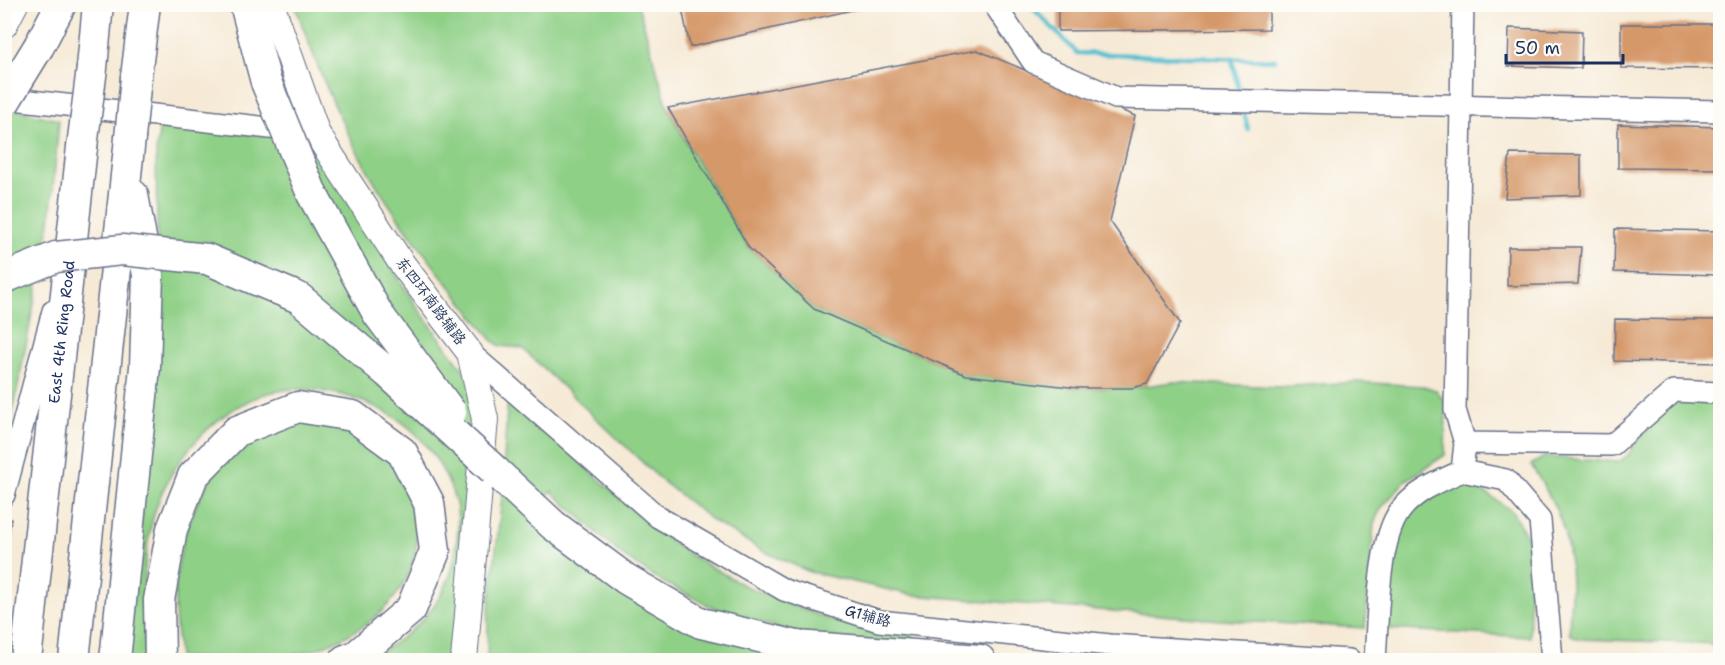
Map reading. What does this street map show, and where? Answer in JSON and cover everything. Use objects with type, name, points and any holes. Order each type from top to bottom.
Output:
[{"type":"highway","points":[[4,103],[39,46],[61,4]]},
{"type":"highway","name":"East 4th Ring Road","points":[[26,660],[98,4]]},
{"type":"highway","points":[[74,660],[144,4]]},
{"type":"highway","points":[[245,4],[266,82],[312,194],[378,314],[494,470]]},
{"type":"highway","points":[[115,660],[145,367],[148,275],[128,149]]},
{"type":"highway","points":[[4,278],[56,257],[122,250],[207,259],[298,298],[388,373],[553,525],[626,579],[701,623],[797,646],[980,660]]},
{"type":"highway","points":[[160,660],[159,600],[172,529],[193,476],[237,431],[298,407],[352,416],[402,452],[429,503],[435,551],[411,609],[356,656],[345,660]]},
{"type":"main road","points":[[4,25],[15,4]]},
{"type":"main road","name":"东四环南路辅路","points":[[271,4],[317,134],[400,261],[470,353],[485,419],[464,660]]},
{"type":"street","points":[[994,4],[1033,62],[1116,98],[1720,111]]},
{"type":"street","points":[[1462,471],[1465,443],[1455,410],[1463,4]]},
{"type":"street","points":[[4,98],[317,134]]},
{"type":"street","points":[[4,495],[72,238]]},
{"type":"street","name":"G1辅路","points":[[470,353],[658,517],[784,590],[879,621],[1110,645],[1349,660]]},
{"type":"street","points":[[1465,443],[1612,446],[1674,391],[1720,393]]},
{"type":"street","points":[[1375,660],[1387,535],[1400,510],[1425,489],[1462,471],[1506,480],[1540,520],[1552,660]]},
{"type":"green space","points":[[295,5],[638,5],[668,108],[749,248],[814,309],[966,375],[1078,388],[1132,388],[1173,382],[1278,387],[1357,382],[1421,386],[1436,390],[1446,403],[1445,455],[1405,481],[1382,507],[1374,523],[1365,628],[1221,620],[912,595],[810,572],[763,551],[714,522],[660,479],[522,348],[500,346],[492,340],[413,238],[369,172],[340,118]]},
{"type":"green space","points":[[13,109],[59,120],[50,222],[5,452],[4,122]]},
{"type":"green space","points":[[160,126],[274,136],[314,146],[417,307],[469,377],[477,402],[454,660],[363,660],[393,644],[421,621],[442,593],[449,577],[456,545],[457,512],[448,480],[439,464],[417,435],[385,412],[365,402],[344,396],[301,389],[280,390],[246,402],[217,421],[180,460],[155,510],[146,553],[145,660],[119,660],[158,285],[156,151]]},
{"type":"green space","points":[[1677,397],[1720,398],[1720,644],[1579,639],[1570,634],[1571,582],[1565,534],[1555,507],[1531,465],[1544,457],[1619,462],[1628,455],[1642,434]]},
{"type":"green space","points":[[513,400],[648,524],[685,552],[745,586],[830,620],[913,633],[913,646],[793,633],[714,608],[661,581],[620,554],[551,491],[532,513],[588,559],[820,660],[487,660],[488,618],[502,498],[507,407]]},
{"type":"green space","points":[[316,420],[382,449],[395,460],[404,474],[415,505],[417,539],[412,564],[403,585],[389,604],[371,620],[327,645],[302,653],[273,658],[179,657],[175,599],[176,576],[189,524],[208,483],[235,448],[251,435],[275,423]]},
{"type":"green space","points":[[1468,486],[1480,489],[1512,511],[1529,541],[1530,637],[1387,629],[1394,557],[1399,536],[1407,518],[1421,503],[1441,492]]},
{"type":"building","points":[[681,4],[874,4],[874,5],[690,47]]},
{"type":"building","points":[[1058,4],[1269,4],[1269,29],[1058,31]]},
{"type":"building","points":[[1621,24],[1720,24],[1720,69],[1621,68]]},
{"type":"building","points":[[1509,28],[1582,31],[1581,68],[1508,66]]},
{"type":"building","points":[[977,50],[1135,116],[1110,221],[1180,323],[1147,384],[1132,388],[1078,388],[966,375],[814,309],[749,248],[668,108]]},
{"type":"building","points":[[1618,124],[1720,127],[1720,169],[1618,168]]},
{"type":"building","points":[[1510,154],[1581,155],[1581,195],[1505,198]]},
{"type":"building","points":[[1615,229],[1720,231],[1720,275],[1614,272]]},
{"type":"building","points":[[1508,247],[1581,247],[1578,284],[1507,286]]},
{"type":"building","points":[[1615,319],[1720,320],[1720,363],[1614,361]]},
{"type":"building","points":[[4,519],[11,519],[6,561],[4,561]]},
{"type":"waterway","points":[[1029,4],[1077,53],[1275,60]]},
{"type":"waterway","points":[[1232,59],[1240,94]]},
{"type":"waterway","points":[[1242,105],[1248,129]]}]
